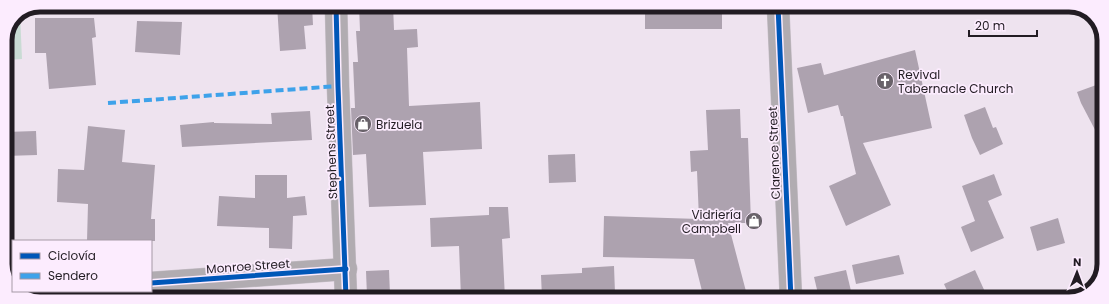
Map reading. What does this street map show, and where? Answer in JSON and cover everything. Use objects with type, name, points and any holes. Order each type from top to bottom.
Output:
[{"type":"street","name":"Stephens Street","points":[[336,12],[346,292]]},
{"type":"street","name":"Clarence Street","points":[[778,12],[791,292]]},
{"type":"street","name":"Monroe Street","points":[[152,283],[346,269]]},
{"type":"shaded area","points":[[20,20],[22,59],[12,60],[12,40],[14,29]]},
{"type":"building","points":[[277,12],[312,12],[313,25],[304,26],[306,49],[280,51]]},
{"type":"building","points":[[359,12],[393,12],[394,30],[417,29],[418,47],[407,48],[409,106],[480,102],[482,149],[423,152],[426,205],[369,207],[366,154],[353,155],[351,108],[355,108],[353,62],[358,62],[356,31],[360,31]]},
{"type":"building","points":[[645,12],[722,12],[722,29],[645,29]]},
{"type":"building","points":[[35,18],[94,18],[96,37],[92,38],[96,85],[49,89],[46,53],[35,53]]},
{"type":"building","points":[[137,21],[182,22],[180,55],[135,52]]},
{"type":"building","points":[[915,50],[932,128],[863,143],[891,205],[846,226],[829,186],[856,174],[843,116],[841,116],[838,105],[808,113],[797,68],[821,63],[824,75]]},
{"type":"building","points":[[1097,85],[1097,134],[1081,103],[1077,92]]},
{"type":"building","points":[[985,107],[993,128],[996,127],[1003,144],[980,155],[964,115]]},
{"type":"building","points":[[740,109],[741,138],[748,138],[751,223],[728,223],[746,292],[702,292],[694,259],[603,257],[604,216],[699,219],[697,171],[691,172],[690,151],[708,150],[706,110]]},
{"type":"building","points":[[310,111],[312,140],[182,147],[180,125],[214,122],[272,124],[271,113]]},
{"type":"building","points":[[88,126],[125,130],[122,162],[155,165],[151,219],[155,219],[155,241],[87,240],[88,204],[57,202],[58,169],[84,170]]},
{"type":"building","points":[[36,131],[37,155],[12,156],[12,132]]},
{"type":"building","points":[[575,154],[576,182],[549,183],[548,155]]},
{"type":"building","points":[[994,174],[1002,195],[988,201],[1004,238],[971,252],[961,227],[975,221],[962,186]]},
{"type":"building","points":[[255,175],[287,175],[287,198],[305,196],[307,215],[293,216],[292,249],[269,248],[269,228],[217,226],[219,196],[255,198]]},
{"type":"building","points":[[489,207],[508,207],[510,238],[502,239],[505,292],[461,292],[459,246],[431,247],[430,218],[489,215]]},
{"type":"building","points":[[1058,218],[1065,243],[1037,251],[1030,227]]},
{"type":"building","points":[[899,255],[904,274],[856,284],[852,265]]},
{"type":"building","points":[[614,266],[615,292],[542,292],[541,275],[582,273],[582,268]]},
{"type":"building","points":[[389,270],[390,292],[367,292],[366,271]]},
{"type":"building","points":[[846,270],[851,291],[818,292],[814,277]]},
{"type":"building","points":[[975,270],[985,292],[948,292],[944,284]]},
{"type":"marked path","points":[[108,103],[338,86]]},
{"type":"cycle path","points":[[336,12],[346,292]]},
{"type":"cycle path","points":[[778,12],[791,292]]},
{"type":"cycle path","points":[[152,283],[346,269]]},
{"type":"place","name":"Revival Tabernacle Church","points":[[885,81]]},
{"type":"place","name":"Brizuela","points":[[363,124]]},
{"type":"place","name":"Vidriería Campbell","points":[[754,221]]}]
